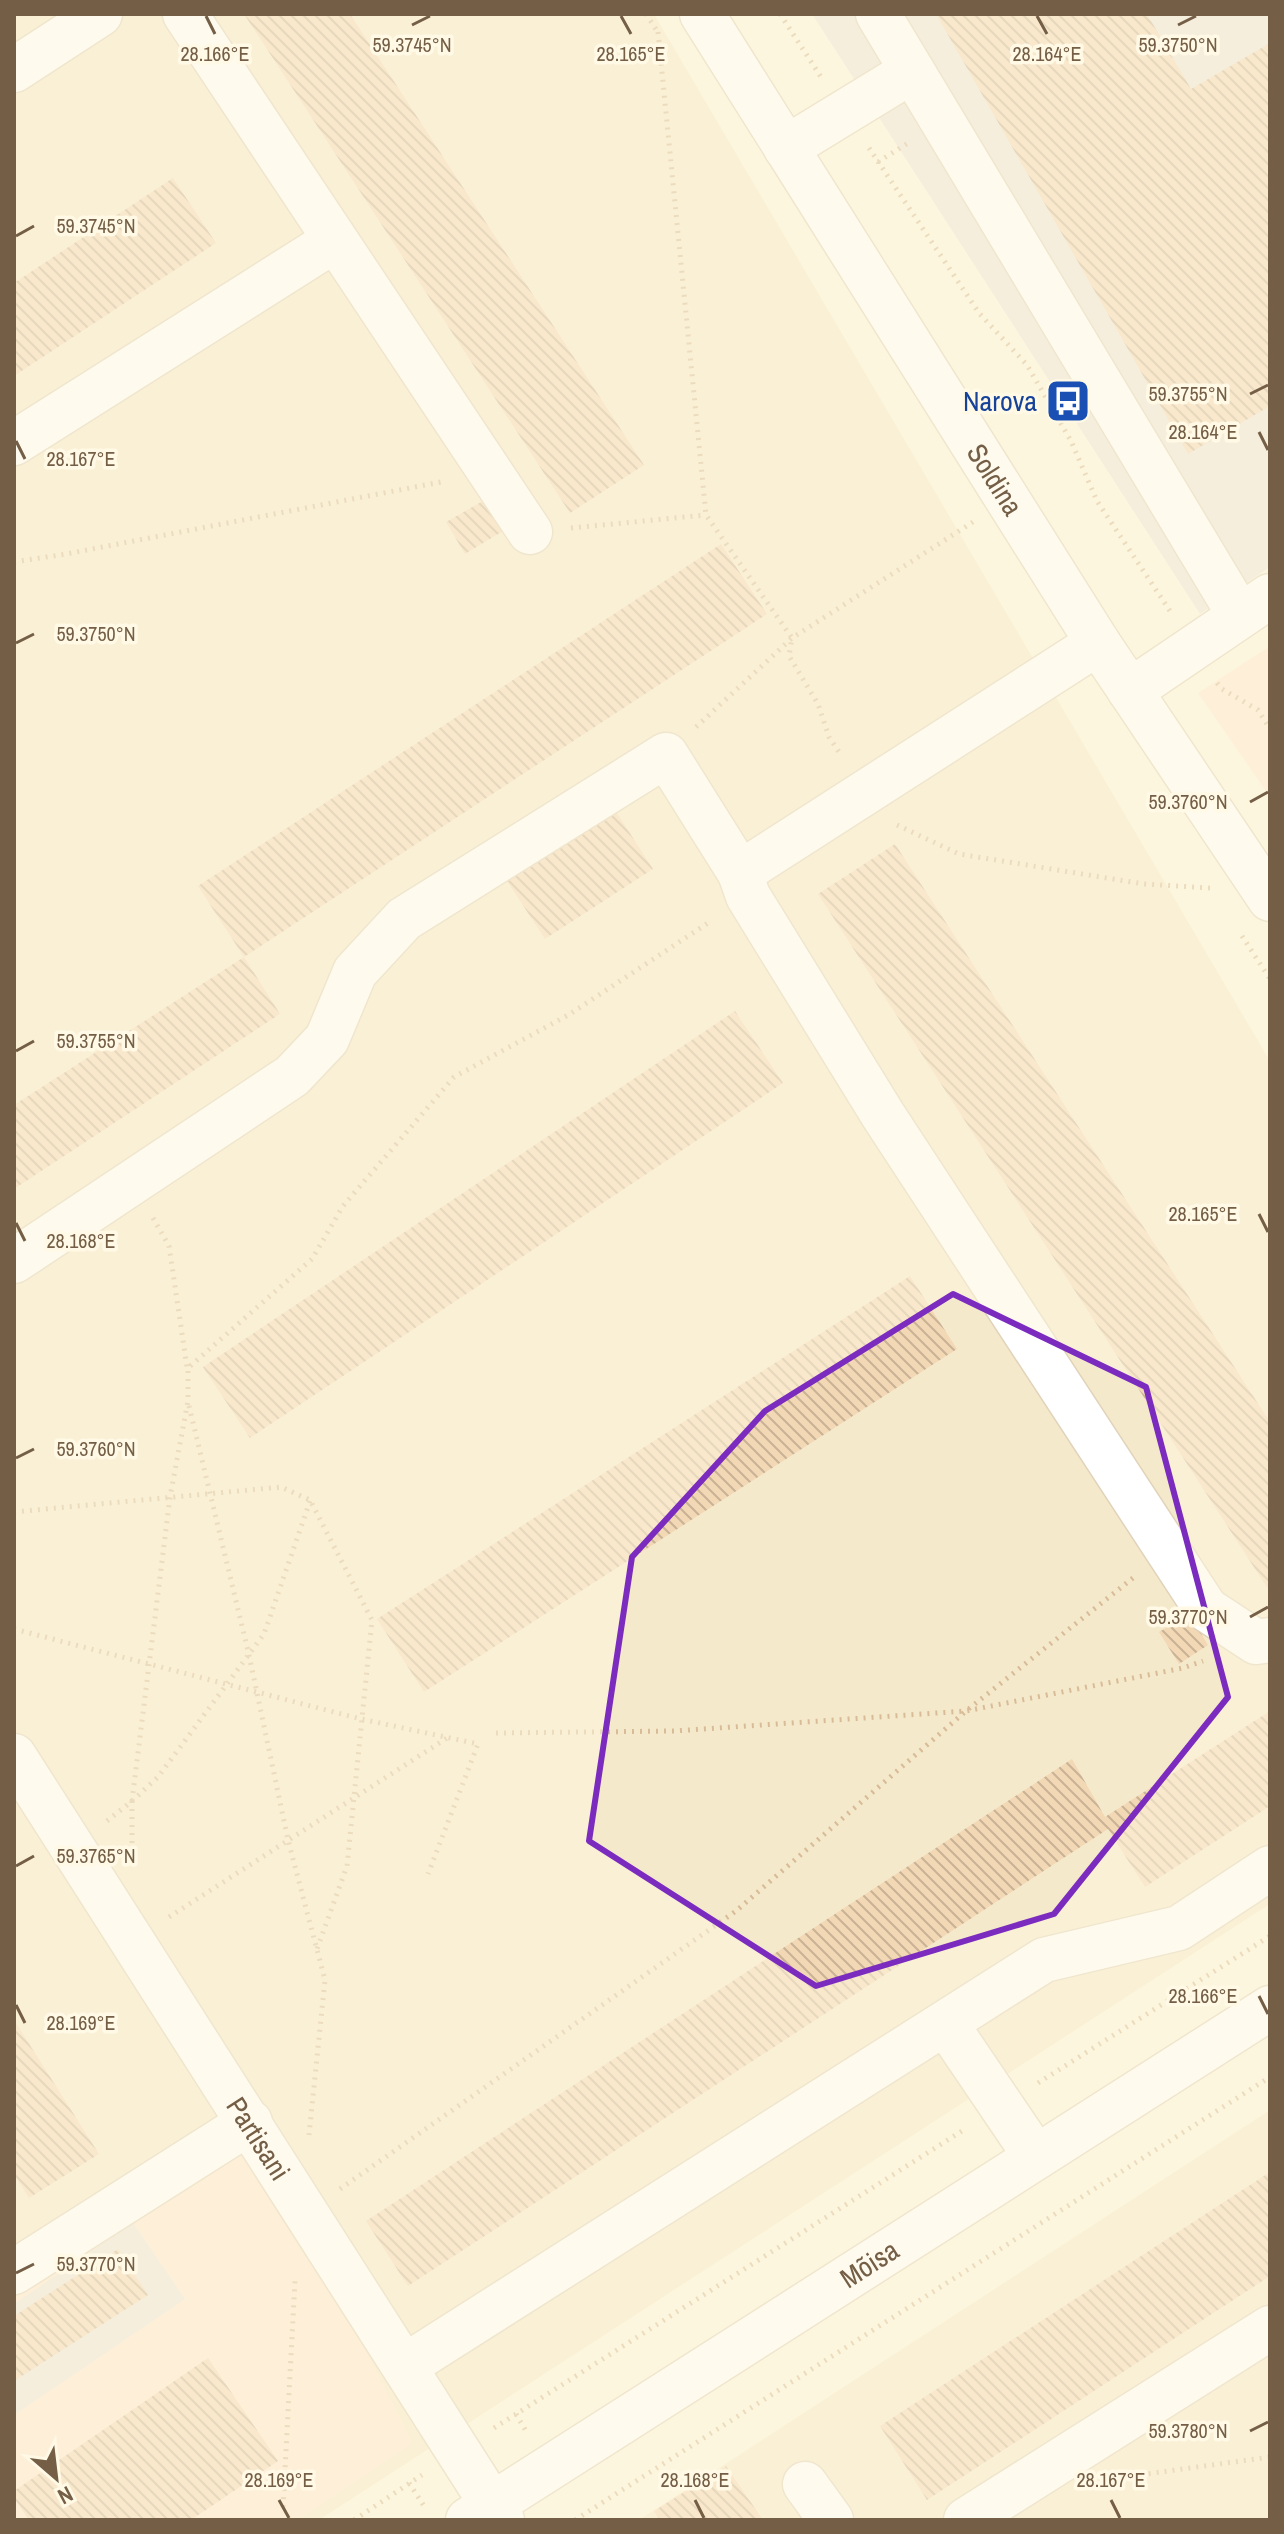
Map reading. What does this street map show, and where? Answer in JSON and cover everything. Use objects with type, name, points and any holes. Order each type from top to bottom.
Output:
[{"type":"street","points":[[14,70],[100,14]]},
{"type":"street","points":[[185,14],[530,532]]},
{"type":"street","name":"Soldina","points":[[702,14],[1098,643],[1270,899]]},
{"type":"street","points":[[878,14],[1255,606],[1130,691]]},
{"type":"street","points":[[786,148],[912,71]]},
{"type":"street","points":[[14,443],[335,240]]},
{"type":"street","points":[[744,885],[866,794],[1098,643]]},
{"type":"street","points":[[14,1261],[292,1076],[327,1039],[355,972],[404,919],[666,755],[883,1115],[1167,1552],[1206,1609],[1263,1641]]},
{"type":"street","name":"Partisani","points":[[14,1756],[459,2449],[487,2515]]},
{"type":"street","points":[[405,2366],[1044,1960],[1179,1928],[1270,1868]]},
{"type":"street","name":"Mõisa","points":[[487,2515],[1270,2008]]},
{"type":"street","points":[[946,2024],[1036,2157]]},
{"type":"street","points":[[14,2272],[250,2122]]},
{"type":"street","points":[[966,2520],[1270,2328]]},
{"type":"street","points":[[805,2484],[831,2520]]},
{"type":"path","points":[[780,14],[979,313],[1027,365],[1071,441],[1097,501],[1222,689],[1258,710],[1270,729]]},
{"type":"path","points":[[658,32],[706,515],[792,638],[789,656],[818,704],[829,737],[866,794],[892,823],[959,854],[1144,884],[1212,888]]},
{"type":"path","points":[[14,562],[490,473]]},
{"type":"path","points":[[530,532],[706,515]]},
{"type":"path","points":[[666,755],[792,638],[974,522]]},
{"type":"path","points":[[188,1368],[312,1259],[343,1206],[454,1077],[570,1014],[744,885]]},
{"type":"path","points":[[133,1182],[169,1246],[188,1368],[188,1401],[170,1497],[132,1801],[158,1777],[264,1634],[310,1500]]},
{"type":"path","points":[[188,1401],[249,1655],[288,1840]]},
{"type":"path","points":[[14,1512],[281,1487],[310,1500],[372,1620],[347,1866],[317,1949]]},
{"type":"path","points":[[302,2205],[335,2192],[736,1911],[966,1711],[1167,1552]]},
{"type":"path","points":[[14,1629],[361,1719],[478,1744],[428,1874]]},
{"type":"path","points":[[496,1733],[674,1731],[966,1711],[1183,1668],[1263,1641]]},
{"type":"path","points":[[133,1940],[448,1738]]},
{"type":"path","points":[[354,2520],[459,2449],[1270,1936]]},
{"type":"path","points":[[575,2520],[1270,2077]]},
{"type":"path","points":[[1115,2479],[1270,2457]]},
{"type":"path","points":[[409,2483],[433,2520]]},
{"type":"highlighted area","points":[[953,1294],[1146,1387],[1228,1697],[1054,1914],[816,1986],[589,1841],[632,1557],[765,1411]]},
{"type":"shaded area","points":[[14,14],[654,14],[1270,1061],[1270,1904],[319,2520],[14,2520]]},
{"type":"shaded area","points":[[812,14],[1270,14],[1270,567],[1200,614]]},
{"type":"shaded area","points":[[1270,646],[1270,797],[1198,693]]},
{"type":"shaded area","points":[[1270,2110],[1270,2520],[639,2520]]},
{"type":"shaded area","points":[[246,2116],[413,2443],[298,2520],[14,2520],[14,2252]]},
{"type":"shaded area","points":[[133,2223],[185,2299],[14,2415],[14,2304]]},
{"type":"building","points":[[244,14],[350,14],[644,465],[570,513]]},
{"type":"building","points":[[936,14],[1147,14],[1191,89],[1270,43],[1270,406],[1188,454]]},
{"type":"building","points":[[173,178],[216,243],[14,376],[14,283]]},
{"type":"building","points":[[490,497],[508,528],[465,554],[446,522]]},
{"type":"building","points":[[721,544],[767,614],[244,957],[198,886]]},
{"type":"building","points":[[613,807],[653,869],[545,939],[505,878]]},
{"type":"building","points":[[895,844],[1270,1422],[1270,1592],[818,894]]},
{"type":"building","points":[[244,957],[280,1014],[14,1189],[14,1105]]},
{"type":"building","points":[[735,1011],[783,1083],[250,1438],[203,1367]]},
{"type":"building","points":[[910,1276],[957,1349],[424,1692],[377,1619]]},
{"type":"building","points":[[1189,1614],[1208,1645],[1179,1664],[1159,1632]]},
{"type":"building","points":[[1270,1711],[1270,1806],[1145,1887],[1108,1829],[408,2286],[366,2221],[1072,1759],[1105,1817]]},
{"type":"building","points":[[14,2020],[99,2154],[29,2198],[14,2174]]},
{"type":"building","points":[[1270,2172],[1270,2276],[927,2500],[880,2426]]},
{"type":"building","points":[[118,2249],[148,2295],[14,2381],[14,2316]]},
{"type":"building","points":[[208,2358],[278,2461],[191,2520],[29,2520],[14,2498],[14,2491]]},
{"type":"building","points":[[726,2466],[763,2520],[660,2520],[654,2511]]},
{"type":"place","name":"Narova","points":[[1068,401]]}]
